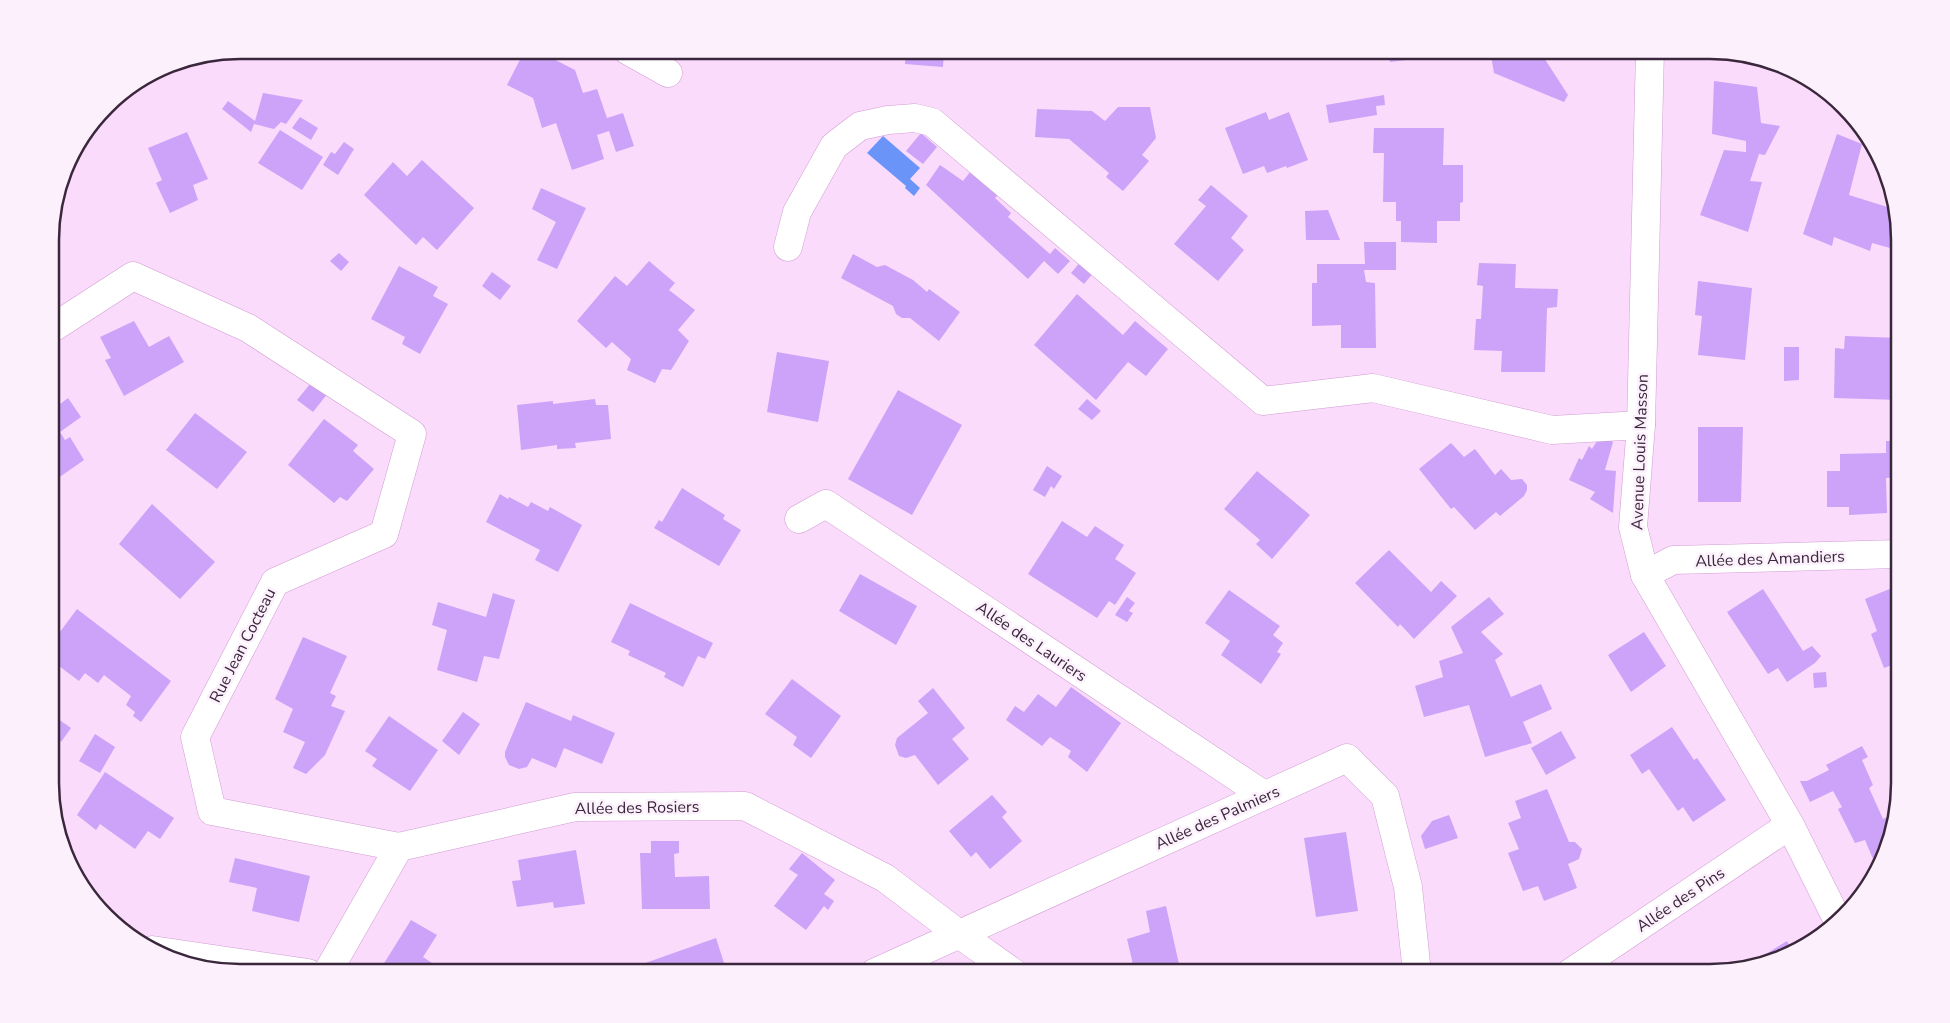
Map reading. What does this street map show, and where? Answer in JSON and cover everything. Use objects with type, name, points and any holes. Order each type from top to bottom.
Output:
[{"type":"street","points":[[643,59],[668,73]]},
{"type":"street","name":"Avenue Louis Masson","points":[[1650,59],[1641,425],[1633,527],[1644,575],[1790,825],[1834,915]]},
{"type":"street","points":[[788,247],[797,212],[834,146],[860,126],[888,120],[915,118],[932,122],[1263,401],[1373,388],[1552,430],[1641,425]]},
{"type":"street","name":"Rue Jean Cocteau","points":[[59,324],[133,276],[248,328],[412,434],[384,534],[275,582],[196,737],[212,811],[399,847]]},
{"type":"street","name":"Allée des Lauriers","points":[[800,519],[826,504],[1264,795]]},
{"type":"street","name":"Allée des Amandiers","points":[[1644,575],[1673,560],[1891,554]]},
{"type":"street","name":"Allée des Palmiers","points":[[894,964],[1347,758],[1385,796],[1408,887],[1416,964]]},
{"type":"street","name":"Allée des Rosiers","points":[[399,847],[575,806],[745,806],[885,878],[1001,964]]},
{"type":"street","name":"Allée des Pins","points":[[1583,964],[1790,825]]},
{"type":"street","points":[[332,964],[399,847]]},
{"type":"street","points":[[180,954],[247,964]]},
{"type":"water","points":[[883,136],[920,168],[910,179],[920,188],[914,196],[905,188],[906,186],[867,153]]},
{"type":"building","points":[[520,59],[554,59],[575,70],[583,93],[597,89],[607,118],[623,113],[634,146],[616,152],[609,131],[597,135],[604,159],[572,170],[556,123],[542,128],[533,98],[507,85]]},
{"type":"building","points":[[905,59],[943,59],[943,67],[905,64]]},
{"type":"building","points":[[1390,59],[1414,59],[1390,62]]},
{"type":"building","points":[[1492,59],[1545,59],[1568,95],[1564,102],[1494,73]]},
{"type":"building","points":[[1714,81],[1757,87],[1761,123],[1780,126],[1765,155],[1759,154],[1750,181],[1762,182],[1748,232],[1700,215],[1724,150],[1746,152],[1746,141],[1712,134]]},
{"type":"building","points":[[263,93],[303,100],[286,124],[281,122],[274,129],[254,124],[251,132],[222,109],[228,101],[255,121]]},
{"type":"building","points":[[1384,95],[1385,105],[1376,106],[1377,115],[1329,123],[1326,105]]},
{"type":"building","points":[[1118,107],[1150,107],[1156,138],[1142,155],[1149,161],[1123,191],[1106,177],[1109,173],[1069,139],[1035,137],[1037,109],[1092,111],[1105,121]]},
{"type":"building","points":[[1266,112],[1269,120],[1289,112],[1308,160],[1267,173],[1264,166],[1243,174],[1225,128]]},
{"type":"building","points":[[300,117],[318,128],[311,140],[292,128]]},
{"type":"building","points":[[1374,128],[1444,128],[1443,165],[1463,165],[1463,202],[1460,203],[1460,221],[1437,221],[1437,243],[1401,242],[1401,221],[1396,221],[1396,202],[1383,202],[1384,153],[1373,153]]},
{"type":"building","points":[[280,130],[323,157],[302,190],[258,163]]},
{"type":"building","points":[[187,132],[208,179],[193,185],[198,200],[170,213],[156,183],[162,180],[148,148]]},
{"type":"building","points":[[921,133],[937,147],[923,164],[906,151]]},
{"type":"building","points":[[1837,134],[1862,144],[1849,195],[1888,207],[1891,228],[1890,248],[1872,243],[1870,251],[1834,237],[1832,246],[1803,234]]},
{"type":"building","points":[[344,142],[354,149],[338,175],[323,165],[331,152],[335,154]]},
{"type":"building","points":[[422,160],[474,208],[437,250],[423,237],[416,245],[364,195],[393,162],[407,176]]},
{"type":"building","points":[[940,165],[963,181],[970,172],[998,195],[995,198],[1011,213],[1008,217],[1050,254],[1055,248],[1070,261],[1058,274],[1044,261],[1028,279],[926,185]]},
{"type":"building","points":[[1211,185],[1248,216],[1231,238],[1244,250],[1218,281],[1174,244],[1206,206],[1198,200]]},
{"type":"building","points":[[541,188],[586,208],[557,269],[537,260],[556,222],[532,209]]},
{"type":"building","points":[[1328,210],[1340,240],[1306,240],[1305,211]]},
{"type":"building","points":[[1364,242],[1396,242],[1396,270],[1364,270],[1366,282],[1375,283],[1376,348],[1341,348],[1341,325],[1312,326],[1312,283],[1317,283],[1317,264],[1365,264]]},
{"type":"building","points":[[339,253],[349,262],[341,271],[330,261]]},
{"type":"building","points":[[853,254],[877,267],[885,265],[913,280],[927,292],[929,289],[960,312],[939,341],[910,318],[902,318],[896,314],[893,306],[841,278]]},
{"type":"building","points":[[1082,260],[1094,272],[1084,284],[1071,273]]},
{"type":"building","points":[[649,261],[675,283],[669,290],[695,310],[678,330],[689,341],[671,370],[662,369],[655,383],[627,370],[631,359],[612,342],[606,348],[577,321],[615,276],[627,286]]},
{"type":"building","points":[[1479,263],[1516,264],[1515,288],[1558,289],[1557,307],[1547,308],[1545,372],[1501,372],[1502,351],[1474,350],[1476,319],[1481,319],[1483,286],[1477,285]]},
{"type":"building","points":[[399,266],[438,287],[433,296],[448,304],[420,354],[402,344],[405,337],[371,319]]},
{"type":"building","points":[[492,272],[511,286],[500,300],[482,286]]},
{"type":"building","points":[[1698,281],[1752,288],[1745,360],[1698,355],[1702,316],[1695,315]]},
{"type":"building","points":[[1077,294],[1123,335],[1135,321],[1168,349],[1146,376],[1128,362],[1096,400],[1034,345]]},
{"type":"building","points":[[134,321],[149,347],[169,336],[184,362],[124,396],[105,360],[111,358],[100,337]]},
{"type":"building","points":[[1845,336],[1891,338],[1891,400],[1834,398],[1835,348],[1844,349]]},
{"type":"building","points":[[1784,347],[1799,347],[1799,380],[1784,381]]},
{"type":"building","points":[[777,352],[829,361],[818,422],[767,412]]},
{"type":"building","points":[[315,378],[332,388],[313,412],[297,400]]},
{"type":"building","points":[[898,390],[962,425],[912,515],[848,479]]},
{"type":"building","points":[[68,398],[81,417],[60,432],[65,440],[70,437],[84,460],[59,477],[59,405]]},
{"type":"building","points":[[595,399],[596,405],[608,405],[611,439],[575,443],[576,448],[557,449],[557,445],[521,450],[517,405],[553,401],[553,404]]},
{"type":"building","points":[[1087,399],[1101,411],[1092,420],[1078,409]]},
{"type":"building","points":[[195,413],[247,452],[217,489],[166,450]]},
{"type":"building","points":[[324,419],[358,445],[353,451],[374,469],[347,501],[340,497],[334,503],[288,465]]},
{"type":"building","points":[[1698,427],[1743,427],[1741,502],[1698,502]]},
{"type":"building","points":[[1602,433],[1613,442],[1605,470],[1616,471],[1613,513],[1590,499],[1595,492],[1569,480],[1579,458],[1582,460],[1589,446],[1592,449]]},
{"type":"building","points":[[1886,441],[1891,441],[1891,478],[1886,478],[1887,513],[1849,515],[1849,507],[1827,507],[1827,471],[1840,471],[1840,454],[1886,453]]},
{"type":"building","points":[[1451,443],[1464,457],[1475,449],[1495,475],[1501,469],[1511,480],[1522,479],[1527,485],[1524,496],[1500,516],[1496,512],[1475,530],[1454,507],[1451,509],[1419,469]]},
{"type":"building","points":[[1047,466],[1062,476],[1054,489],[1051,486],[1045,497],[1033,490]]},
{"type":"building","points":[[1257,471],[1310,515],[1272,559],[1256,544],[1260,540],[1224,509]]},
{"type":"building","points":[[682,488],[725,515],[723,519],[741,530],[719,566],[654,528],[659,520],[662,522]]},
{"type":"building","points":[[500,494],[528,507],[531,502],[548,511],[550,507],[582,525],[558,572],[535,560],[540,550],[486,522]]},
{"type":"building","points":[[152,504],[215,562],[180,599],[119,544]]},
{"type":"building","points":[[1062,521],[1087,537],[1095,526],[1124,545],[1115,559],[1136,573],[1115,605],[1109,601],[1097,618],[1028,574]]},
{"type":"building","points":[[1389,550],[1431,592],[1441,581],[1457,596],[1414,639],[1400,624],[1398,627],[1355,583]]},
{"type":"building","points":[[860,574],[917,606],[896,645],[839,611]]},
{"type":"building","points":[[1891,588],[1891,666],[1884,668],[1871,634],[1877,631],[1865,599]]},
{"type":"building","points":[[1763,589],[1803,651],[1812,646],[1821,656],[1815,663],[1787,682],[1778,668],[1768,674],[1727,612]]},
{"type":"building","points":[[1229,590],[1280,626],[1273,635],[1283,643],[1277,652],[1281,654],[1261,684],[1221,655],[1230,641],[1205,623]]},
{"type":"building","points":[[493,593],[515,600],[499,659],[484,656],[477,682],[437,670],[447,630],[432,625],[438,602],[486,617]]},
{"type":"building","points":[[1127,597],[1135,603],[1129,611],[1133,613],[1127,622],[1115,615]]},
{"type":"building","points":[[1489,597],[1504,614],[1481,632],[1503,654],[1495,660],[1511,697],[1541,684],[1552,709],[1523,722],[1532,743],[1485,757],[1469,705],[1424,717],[1415,686],[1443,677],[1439,661],[1463,653],[1451,627]]},
{"type":"building","points":[[630,603],[713,643],[705,659],[698,656],[683,687],[664,677],[666,673],[628,655],[630,651],[611,642]]},
{"type":"building","points":[[77,609],[171,681],[141,722],[133,716],[135,712],[126,705],[131,696],[104,675],[98,683],[85,673],[79,681],[59,666],[59,633]]},
{"type":"building","points":[[1644,632],[1666,666],[1631,692],[1608,655]]},
{"type":"building","points":[[303,637],[347,656],[330,693],[336,696],[331,706],[345,711],[325,755],[306,774],[293,768],[305,742],[283,732],[293,709],[275,699]]},
{"type":"building","points":[[1826,672],[1827,687],[1814,688],[1813,673]]},
{"type":"building","points":[[792,679],[841,716],[811,758],[793,745],[797,737],[765,714]]},
{"type":"building","points":[[1071,687],[1121,723],[1087,772],[1068,757],[1071,751],[1050,737],[1042,746],[1006,720],[1015,706],[1024,712],[1038,694],[1056,707]]},
{"type":"building","points":[[933,688],[965,728],[952,739],[969,759],[938,785],[915,755],[906,758],[899,756],[895,745],[897,738],[928,713],[918,701]]},
{"type":"building","points":[[526,702],[571,721],[573,715],[615,733],[602,764],[564,748],[556,768],[532,758],[527,767],[519,769],[509,765],[505,752]]},
{"type":"building","points":[[463,712],[480,724],[459,755],[442,741]]},
{"type":"building","points":[[389,716],[438,750],[410,791],[372,766],[377,759],[365,751]]},
{"type":"building","points":[[59,720],[71,728],[61,742],[59,740]]},
{"type":"building","points":[[1672,727],[1694,760],[1697,758],[1726,800],[1693,822],[1683,807],[1678,811],[1649,769],[1642,774],[1630,755]]},
{"type":"building","points":[[1561,731],[1576,758],[1546,775],[1531,748]]},
{"type":"building","points":[[95,734],[115,747],[100,773],[79,761]]},
{"type":"building","points":[[1862,746],[1868,757],[1862,760],[1873,785],[1869,788],[1883,819],[1888,816],[1882,841],[1873,859],[1865,840],[1855,843],[1838,809],[1842,807],[1833,791],[1810,802],[1800,781],[1807,781],[1829,770],[1826,765]]},
{"type":"building","points":[[105,772],[174,818],[160,839],[148,831],[135,849],[100,824],[96,830],[77,815]]},
{"type":"building","points":[[1547,789],[1569,842],[1575,842],[1582,849],[1579,859],[1568,864],[1577,888],[1544,901],[1538,886],[1523,891],[1508,853],[1519,849],[1508,823],[1521,818],[1515,801]]},
{"type":"building","points":[[992,795],[1007,812],[1002,817],[1022,841],[990,869],[976,852],[971,857],[949,831]]},
{"type":"building","points":[[1449,815],[1458,838],[1425,849],[1421,836],[1432,821]]},
{"type":"building","points":[[1346,832],[1358,911],[1316,917],[1304,838]]},
{"type":"building","points":[[651,841],[679,841],[679,853],[674,854],[675,877],[709,876],[710,909],[642,909],[640,853],[651,853]]},
{"type":"building","points":[[576,850],[585,904],[554,908],[553,902],[517,907],[512,881],[521,880],[518,860]]},
{"type":"building","points":[[802,853],[835,880],[824,894],[834,901],[828,910],[824,906],[806,930],[774,906],[798,875],[789,869]]},
{"type":"building","points":[[235,858],[310,876],[299,922],[252,911],[257,888],[229,882]]},
{"type":"building","points":[[1166,906],[1179,964],[1133,964],[1127,939],[1150,932],[1146,911]]},
{"type":"building","points":[[411,920],[437,935],[423,957],[434,964],[384,964]]},
{"type":"building","points":[[716,938],[724,963],[721,964],[642,964]]},
{"type":"building","points":[[1787,941],[1790,946],[1768,955],[1761,957]]}]
